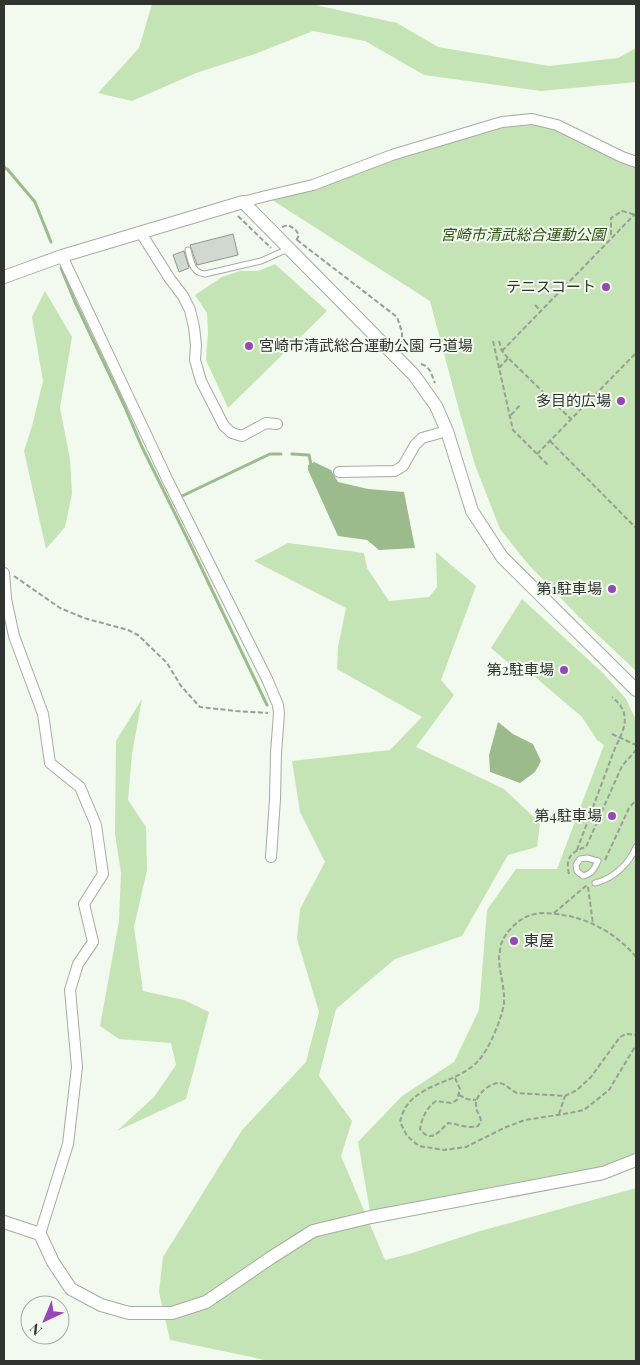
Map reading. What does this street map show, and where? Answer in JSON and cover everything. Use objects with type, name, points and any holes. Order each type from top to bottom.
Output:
[{"type":"street","points":[[4,278],[62,256],[239,207],[266,196],[313,185],[392,155],[502,122],[532,119],[557,125],[636,162]]},
{"type":"street","points":[[239,207],[288,247],[414,376],[436,406],[447,431],[472,511],[502,557],[632,687]]},
{"type":"street","points":[[141,233],[170,279],[184,296],[194,327],[195,360],[201,381],[224,426],[232,433],[242,436],[266,423],[277,424]]},
{"type":"street","points":[[62,256],[168,481],[267,679],[278,705],[275,799],[270,857]]},
{"type":"street","points":[[339,472],[395,471],[404,466],[414,445],[422,438],[447,431]]},
{"type":"street","points":[[8,574],[6,599],[14,636],[43,714],[50,763],[80,787],[96,825],[103,874],[84,904],[93,942],[78,964],[70,990],[77,1067],[68,1144],[40,1234],[53,1262],[71,1289],[101,1305],[129,1313],[172,1313],[206,1302],[272,1256],[313,1231],[371,1217],[602,1173],[636,1160]]},
{"type":"street","points":[[4,1222],[40,1234]]},
{"type":"lane","points":[[188,250],[194,268],[199,274],[205,274],[261,261],[288,247]]},
{"type":"lane","points":[[632,687],[636,696]]},
{"type":"lane","points":[[594,883],[603,881],[623,867],[632,857],[636,847]]},
{"type":"path","points":[[428,4],[483,4]]},
{"type":"path","points":[[239,207],[288,247],[398,317],[402,332],[402,347]]},
{"type":"path","points":[[502,351],[636,215],[622,211],[611,218],[611,235]]},
{"type":"path","points":[[535,305],[541,311]]},
{"type":"path","points":[[493,341],[513,430],[548,466]]},
{"type":"path","points":[[499,341],[502,351],[508,358],[571,419]]},
{"type":"path","points":[[537,454],[636,353]]},
{"type":"path","points":[[499,368],[508,358]]},
{"type":"path","points":[[510,416],[521,404]]},
{"type":"path","points":[[550,441],[636,528]]},
{"type":"path","points":[[8,574],[60,608],[84,618],[128,630],[138,635],[167,663],[181,686],[200,707],[279,713]]},
{"type":"path","points":[[577,850],[626,720],[624,710],[612,697]]},
{"type":"path","points":[[612,734],[636,745]]},
{"type":"path","points":[[572,877],[568,873],[567,864],[570,856],[577,850],[586,847],[622,766],[636,750]]},
{"type":"path","points":[[602,866],[629,808],[636,800]]},
{"type":"path","points":[[582,883],[587,885]]},
{"type":"path","points":[[554,914],[587,885]]},
{"type":"path","points":[[587,885],[593,924]]},
{"type":"path","points":[[636,957],[619,940],[593,924],[574,916],[532,914],[514,925],[502,942],[499,958],[504,1003],[490,1043],[478,1061],[459,1076],[421,1092],[405,1108],[400,1122],[407,1136],[419,1146],[444,1150],[466,1147],[506,1127],[525,1120],[584,1110],[609,1090],[636,1046]]},
{"type":"path","points":[[455,1078],[460,1089],[457,1100],[451,1103],[436,1101],[430,1105],[421,1122],[420,1129],[424,1135],[429,1137],[435,1135],[448,1123],[472,1128],[478,1126],[481,1120],[476,1107],[476,1100],[481,1092],[493,1084],[499,1083],[517,1093],[565,1096],[577,1090],[591,1077],[620,1038],[626,1034],[636,1034]]},
{"type":"path","points":[[458,1094],[467,1099],[476,1100]]},
{"type":"path","points":[[559,1114],[565,1096]]},
{"type":"green space","points":[[152,4],[313,4],[397,23],[438,47],[549,66],[618,58],[636,48],[636,82],[541,91],[424,75],[365,41],[313,31],[255,54],[196,73],[132,101],[98,93],[139,48]]},
{"type":"green space","name":"宮崎市清武総合運動公園","points":[[532,119],[636,162],[636,671],[580,618],[527,563],[500,529],[475,465],[430,301],[266,196],[392,155]]},
{"type":"green space","name":"宮崎市清武総合運動公園 弓道場","points":[[275,264],[327,311],[228,408],[206,360],[207,313],[195,295],[222,277],[240,271],[258,271]]},
{"type":"green space","points":[[45,291],[72,337],[60,408],[70,459],[72,494],[65,527],[46,549],[24,451],[43,381],[32,317]]},
{"type":"green space","points":[[288,543],[364,553],[367,568],[389,601],[429,597],[437,587],[436,552],[476,586],[441,680],[454,695],[416,747],[504,789],[540,823],[537,847],[508,855],[462,936],[395,959],[336,1009],[319,1076],[352,1121],[341,1156],[385,1260],[477,1232],[636,1188],[636,1361],[270,1361],[170,1340],[159,1292],[163,1257],[242,1130],[306,1062],[319,1012],[297,939],[300,909],[325,862],[300,812],[292,761],[390,750],[422,717],[337,669],[338,647],[346,608],[254,561]]},
{"type":"green space","points":[[522,599],[604,674],[626,699],[636,720],[636,1160],[371,1217],[358,1142],[402,1096],[454,1062],[479,1010],[487,910],[516,869],[557,869],[604,745],[597,740],[582,717],[521,665],[511,665],[491,648]]},
{"type":"green space","points":[[142,699],[132,754],[128,800],[146,827],[147,870],[134,927],[143,991],[184,1000],[209,1012],[186,1099],[117,1131],[154,1097],[176,1065],[171,1043],[119,1039],[100,1026],[119,921],[121,873],[115,834],[116,741]]},
{"type":"shaded area","points":[[314,462],[331,470],[338,482],[368,489],[404,492],[415,548],[379,550],[367,540],[338,536],[308,470],[308,465]]},
{"type":"shaded area","points":[[498,722],[513,734],[533,744],[541,761],[535,772],[520,783],[490,772],[489,755]]},
{"type":"building","points":[[233,234],[238,255],[197,265],[190,245]]},
{"type":"building","points":[[184,251],[189,268],[179,272],[173,255]]},
{"type":"waterway","points":[[4,167],[35,202],[51,242]]},
{"type":"waterway","points":[[61,268],[142,447],[267,705]]},
{"type":"waterway","points":[[180,497],[270,454],[281,454]]},
{"type":"waterway","points":[[292,454],[309,455],[311,465]]},
{"type":"place","name":"テニスコート","points":[[606,287]]},
{"type":"place","name":"宮崎市清武総合運動公園 弓道場","points":[[249,346]]},
{"type":"place","name":"多目的広場","points":[[621,401]]},
{"type":"place","name":"第1駐車場","points":[[612,589]]},
{"type":"place","name":"第2駐車場","points":[[564,670]]},
{"type":"place","name":"第4駐車場","points":[[612,816]]},
{"type":"place","name":"東屋","points":[[514,941]]}]
